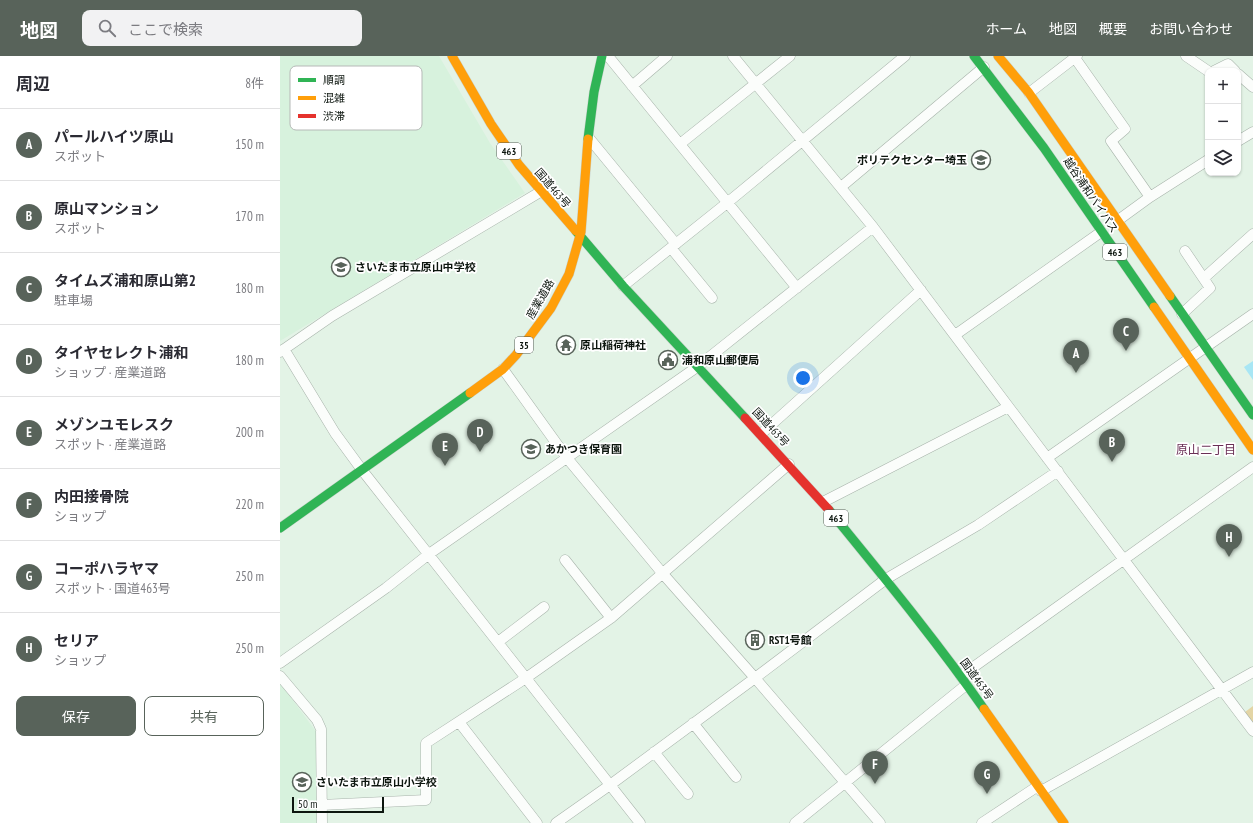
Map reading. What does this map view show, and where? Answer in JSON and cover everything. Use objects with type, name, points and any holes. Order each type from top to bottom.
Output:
[{"type":"main road","name":"国道463号","points":[[452,56],[491,124],[518,165],[623,286],[823,502],[886,579],[964,680],[1064,823]]},
{"type":"main road","name":"産業道路","points":[[280,528],[502,368],[525,344],[546,316],[568,274],[580,236],[592,99],[602,56]]},
{"type":"main road","name":"越谷浦和バイパス","points":[[974,56],[984,67],[1044,148],[1253,450]]},
{"type":"main road","name":"越谷浦和バイパス","points":[[998,56],[1029,94],[1253,414]]},
{"type":"street","points":[[608,56],[797,288]]},
{"type":"street","points":[[632,86],[667,56]]},
{"type":"street","points":[[733,56],[873,227],[1008,407],[1125,559],[1253,731]]},
{"type":"street","points":[[680,144],[790,56]]},
{"type":"street","points":[[623,286],[727,203],[905,56]]},
{"type":"street","points":[[1186,56],[1205,69]]},
{"type":"street","points":[[1029,94],[1076,57],[1126,129],[1111,141],[1150,197]]},
{"type":"street","points":[[1220,68],[1228,64],[1231,68]]},
{"type":"street","points":[[841,187],[984,67]]},
{"type":"street","points":[[1241,77],[1253,87]]},
{"type":"street","points":[[1240,140],[1253,132]]},
{"type":"street","points":[[589,138],[712,298]]},
{"type":"street","points":[[1117,221],[1150,197],[1205,162]]},
{"type":"street","points":[[540,192],[332,316],[282,350],[335,433],[362,470],[640,823]]},
{"type":"street","points":[[280,663],[386,588],[429,554],[697,367],[873,227]]},
{"type":"street","points":[[955,335],[1101,232]]},
{"type":"street","points":[[1204,278],[1253,234]]},
{"type":"street","points":[[1182,314],[1210,288],[1185,251]]},
{"type":"street","points":[[761,434],[921,290]]},
{"type":"street","points":[[1047,458],[1204,346],[1253,314]]},
{"type":"street","points":[[502,368],[567,458],[663,574],[880,823]]},
{"type":"street","points":[[823,502],[1008,407]]},
{"type":"street","points":[[321,805],[426,800],[426,743],[526,678],[611,618],[789,464]]},
{"type":"street","points":[[795,823],[846,783],[964,680],[1125,559],[1253,467]]},
{"type":"street","points":[[556,823],[755,678],[886,579],[978,525],[1058,471]]},
{"type":"street","points":[[564,560],[611,618]]},
{"type":"street","points":[[498,642],[544,607]]},
{"type":"street","points":[[982,823],[1039,788],[1253,672]]},
{"type":"street","points":[[280,676],[317,720],[321,729],[322,823]]},
{"type":"street","points":[[459,722],[537,823]]},
{"type":"street","points":[[693,723],[736,778]]},
{"type":"street","points":[[654,752],[688,794]]},
{"type":"shaded area","name":"さいたま市立原山中学校","points":[[280,56],[439,56],[490,143],[525,193],[280,341]]},
{"type":"shaded area","name":"さいたま市立原山小学校","points":[[280,683],[323,741],[326,823],[280,823]]},
{"type":"shaded area","points":[[1253,706],[1253,724],[1245,712]]},
{"type":"water","points":[[1253,361],[1253,380],[1244,367]]},
{"type":"traffic: fast","points":[[588,139],[594,92],[602,56]]},
{"type":"traffic: fast","points":[[974,56],[1044,148],[1154,307]]},
{"type":"traffic: fast","points":[[576,231],[623,286],[745,418]]},
{"type":"traffic: fast","points":[[1170,296],[1253,415]]},
{"type":"traffic: fast","points":[[280,528],[470,393]]},
{"type":"traffic: fast","points":[[829,510],[928,633],[984,709]]},
{"type":"traffic: slow","points":[[452,56],[491,124],[519,165],[576,231]]},
{"type":"traffic: slow","points":[[998,56],[1029,93],[1170,296]]},
{"type":"traffic: slow","points":[[470,393],[503,369],[516,355],[551,308],[569,274],[581,232],[588,139]]},
{"type":"traffic: slow","points":[[1154,307],[1253,450]]},
{"type":"traffic: slow","points":[[984,709],[1064,823]]},
{"type":"traffic: jam","points":[[745,418],[829,510]]},
{"type":"place","name":"ポリテクセンター埼玉","points":[[981,160]]},
{"type":"place","name":"さいたま市立原山中学校","points":[[341,267]]},
{"type":"place","name":"原山稲荷神社","points":[[566,345]]},
{"type":"place","name":"タイムズ浦和原山第2","points":[[1126,351]]},
{"type":"place","name":"浦和原山郵便局","points":[[668,360]]},
{"type":"place","name":"パールハイツ原山","points":[[1076,373]]},
{"type":"place","name":"あかつき保育園","points":[[531,449]]},
{"type":"place","name":"タイヤセレクト浦和","points":[[480,452]]},
{"type":"place","name":"原山マンション","points":[[1112,462]]},
{"type":"place","name":"メゾンユモレスク","points":[[445,466]]},
{"type":"place","name":"セリア","points":[[1229,557]]},
{"type":"place","name":"RST1号館","points":[[755,640]]},
{"type":"place","name":"さいたま市立原山小学校","points":[[302,782]]},
{"type":"place","name":"内田接骨院","points":[[875,784]]},
{"type":"place","name":"コーポハラヤマ","points":[[987,794]]},
{"type":"district","name":"原山二丁目","points":[[1206,449]]}]
